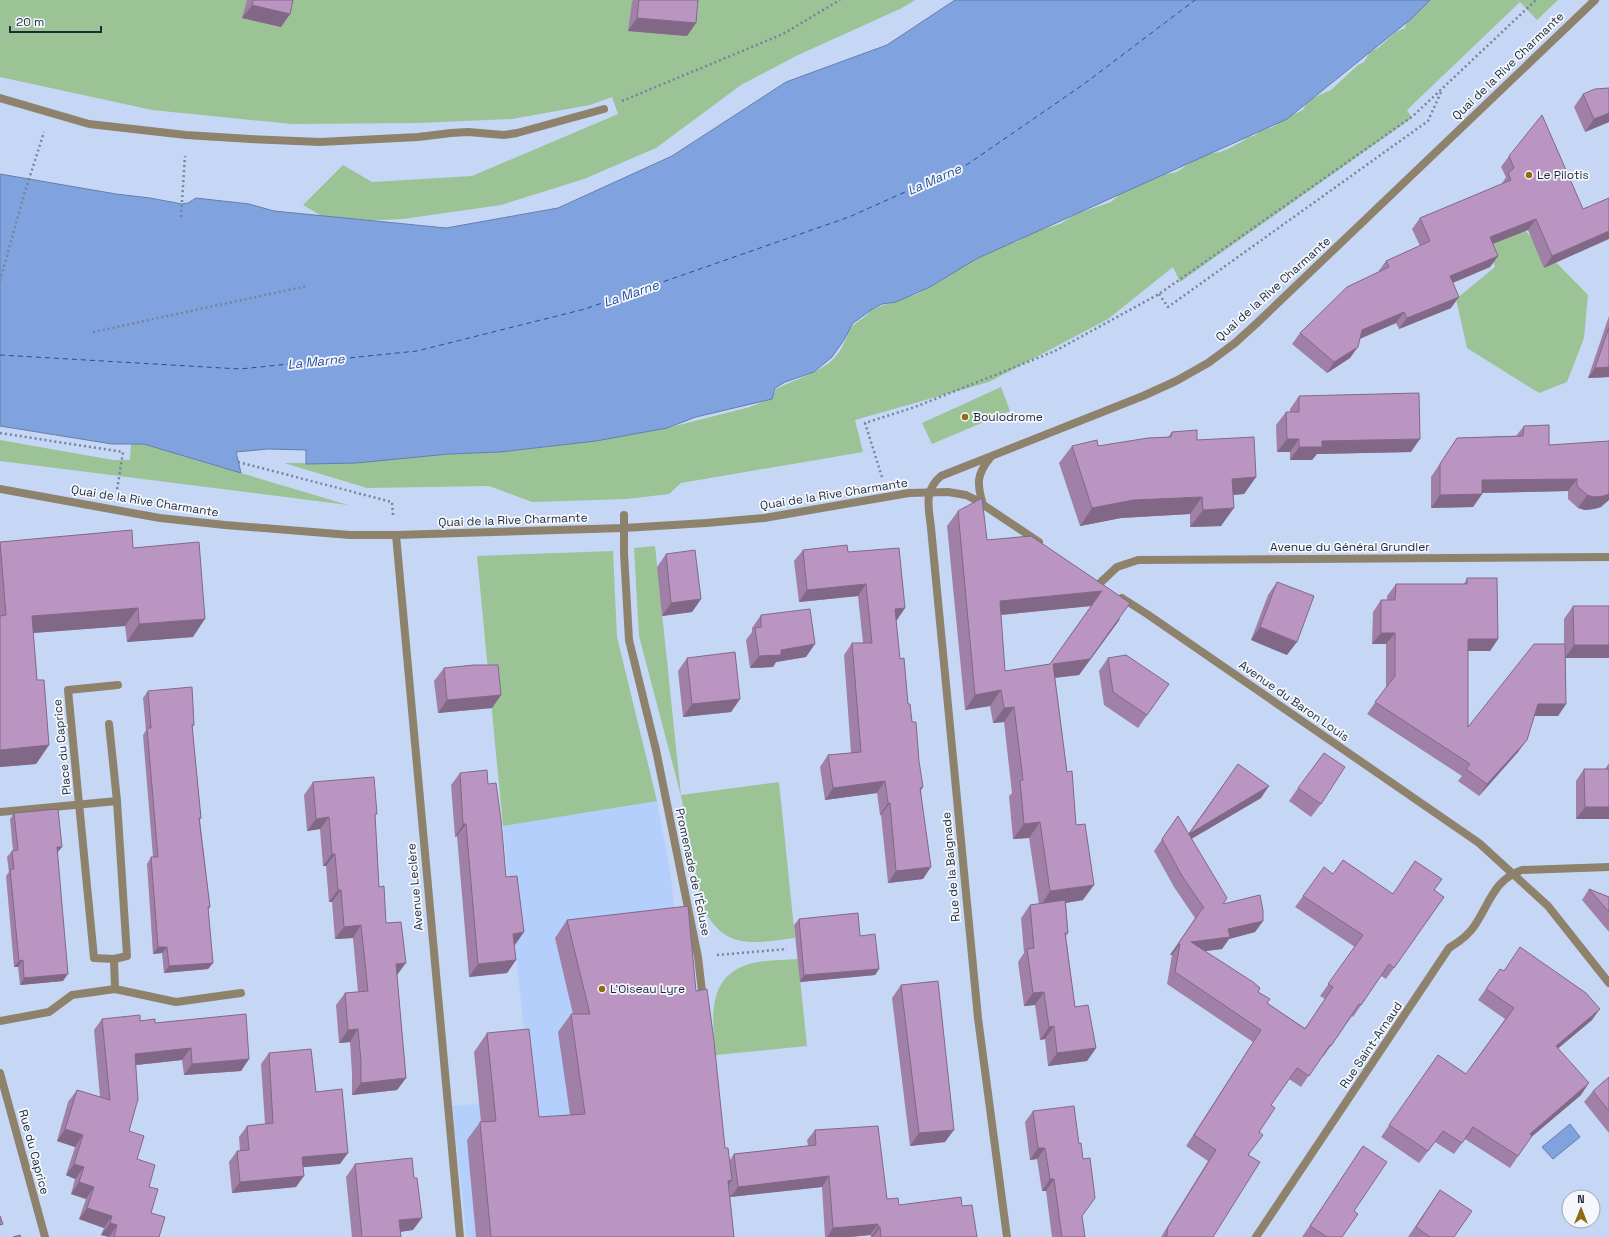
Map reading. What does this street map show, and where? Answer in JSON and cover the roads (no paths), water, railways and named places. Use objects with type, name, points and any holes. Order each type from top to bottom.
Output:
[{"type":"street","name":"Quai de la Rive Charmante","points":[[0,489],[160,518],[350,535],[624,528],[764,518],[909,493],[929,493],[930,487],[941,476],[1143,396],[1176,381],[1208,362],[1235,343],[1341,244],[1595,0]]},
{"type":"street","points":[[0,98],[89,124],[186,135],[320,142],[418,137],[468,132],[504,135],[604,109]]},
{"type":"street","points":[[983,504],[978,489],[979,475],[982,468],[992,456]]},
{"type":"street","points":[[929,493],[948,492],[966,495],[983,504],[1046,547]]},
{"type":"street","name":"Rue de la Baignade","points":[[929,493],[971,956],[1006,1237]]},
{"type":"street","name":"Promenade de l'Écluse","points":[[624,515],[629,640],[656,750],[698,957],[704,1011]]},
{"type":"street","name":"Avenue Leclère","points":[[396,535],[460,1237]]},
{"type":"street","name":"Avenue du Général Grundler","points":[[1103,586],[1117,567],[1138,560],[1609,557]]},
{"type":"street","name":"Avenue du Baron Louis","points":[[1103,586],[1147,614],[1480,843],[1548,906],[1609,983]]},
{"type":"street","name":"Place du Caprice","points":[[114,959],[94,958],[68,690],[118,685]]},
{"type":"street","points":[[109,724],[117,801],[127,956],[114,959],[115,989]]},
{"type":"street","points":[[80,805],[117,801]]},
{"type":"street","name":"Place du Caprice","points":[[0,812],[80,805]]},
{"type":"street","points":[[1512,873],[1536,868],[1609,867]]},
{"type":"street","name":"Rue Saint-Arnaud","points":[[1256,1237],[1450,948],[1462,939],[1474,926],[1496,888],[1512,873]]},
{"type":"street","points":[[0,1021],[49,1012],[72,995],[115,989],[176,1002],[241,993]]},
{"type":"street","name":"Rue du Caprice","points":[[0,1073],[45,1237]]},
{"type":"water","name":"La Marne","points":[[955,0],[1430,0],[1411,19],[1287,119],[976,259],[930,287],[896,302],[882,304],[874,308],[853,323],[844,340],[832,357],[814,372],[785,382],[775,388],[772,399],[696,417],[667,428],[596,441],[500,452],[449,454],[356,463],[306,464],[306,450],[268,449],[236,452],[241,473],[144,444],[112,444],[0,426],[0,174],[182,204],[188,203],[196,198],[249,204],[274,211],[446,228],[558,208],[672,156],[786,82],[887,45]]},
{"type":"water","points":[[1570,1124],[1580,1137],[1553,1159],[1542,1147]]},
{"type":"place","name":"Le Pilotis","points":[[1529,175]]},
{"type":"place","name":"Boulodrome","points":[[965,417]]},
{"type":"place","name":"L'Oiseau Lyre","points":[[602,989]]}]
